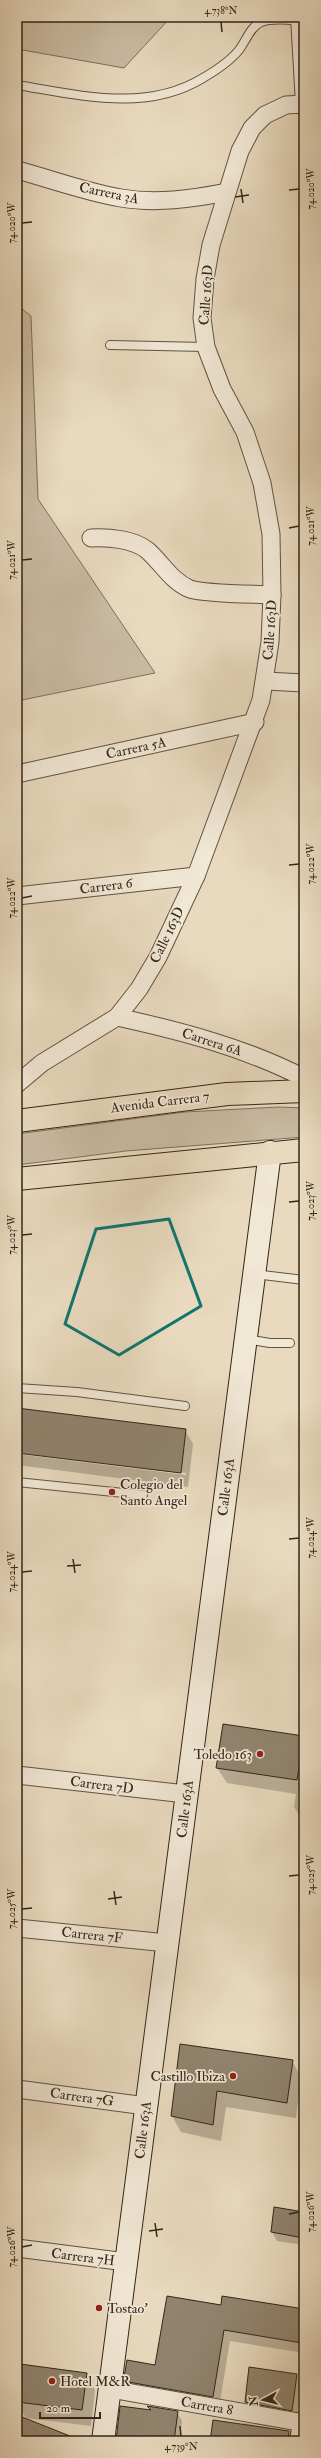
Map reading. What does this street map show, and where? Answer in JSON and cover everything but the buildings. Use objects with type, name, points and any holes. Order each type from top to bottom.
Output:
[{"type":"main road","name":"Avenida Carrera 7","points":[[17,1121],[227,1094],[304,1091]]},
{"type":"main road","points":[[17,1179],[270,1152],[304,1150]]},
{"type":"main road","name":"Calle 163A","points":[[103,2441],[270,1152]]},
{"type":"main road","points":[[301,2441],[304,2422]]},
{"type":"street","name":"Calle 163D","points":[[17,1084],[42,1063],[118,1017],[139,989],[158,958],[196,876],[255,722],[266,681],[272,595],[271,534],[262,483],[245,432],[222,389],[206,347],[202,318],[205,279],[211,245],[240,151],[252,128],[265,115],[286,105],[302,104]]},
{"type":"street","name":"Carrera 3A","points":[[17,170],[120,198],[147,200],[190,200],[227,192]]},
{"type":"street","points":[[91,538],[103,537],[124,540],[146,550],[177,582],[191,590],[272,595]]},
{"type":"street","points":[[266,681],[304,683]]},
{"type":"street","name":"Carrera 5A","points":[[17,774],[255,722]]},
{"type":"street","name":"Carrera 6","points":[[17,896],[196,876]]},
{"type":"street","name":"Carrera 6A","points":[[118,1017],[173,1029],[224,1046],[304,1078]]},
{"type":"street","name":"Carrera 7D","points":[[17,1775],[186,1794]]},
{"type":"street","name":"Carrera 7F","points":[[17,1928],[167,1943]]},
{"type":"street","name":"Carrera 7G","points":[[17,2089],[146,2106]]},
{"type":"street","name":"Carrera 7H","points":[[17,2248],[126,2262]]},
{"type":"street","name":"Carrera 8","points":[[110,2388],[304,2422]]},
{"type":"lane","points":[[17,85],[105,100],[148,98],[168,95],[203,78],[239,51],[260,22],[295,19],[302,104]]},
{"type":"lane","points":[[110,345],[206,347]]},
{"type":"lane","points":[[254,1274],[304,1280]]},
{"type":"lane","points":[[245,1339],[270,1343],[290,1343]]},
{"type":"lane","points":[[17,1388],[77,1392],[185,1406]]},
{"type":"lane","points":[[17,1482],[143,1495]]},
{"type":"highlighted area","points":[[169,1219],[201,1306],[119,1355],[65,1324],[96,1229]]},
{"type":"shaded area","points":[[17,17],[171,17],[124,68],[17,49]]},
{"type":"shaded area","points":[[17,305],[31,316],[38,499],[155,673],[17,701]]},
{"type":"shaded area","points":[[278,1107],[304,1108],[304,1137],[126,1151],[17,1165],[17,1134],[185,1112]]},
{"type":"place","name":"Colegio del Santo Angel","points":[[112,1492]]},
{"type":"place","name":"Toledo 163","points":[[260,1754]]},
{"type":"place","name":"Castillo Ibiza","points":[[233,2076]]},
{"type":"place","name":"Tostao’","points":[[99,2308]]},
{"type":"place","name":"Hotel M&R","points":[[52,2381]]}]
